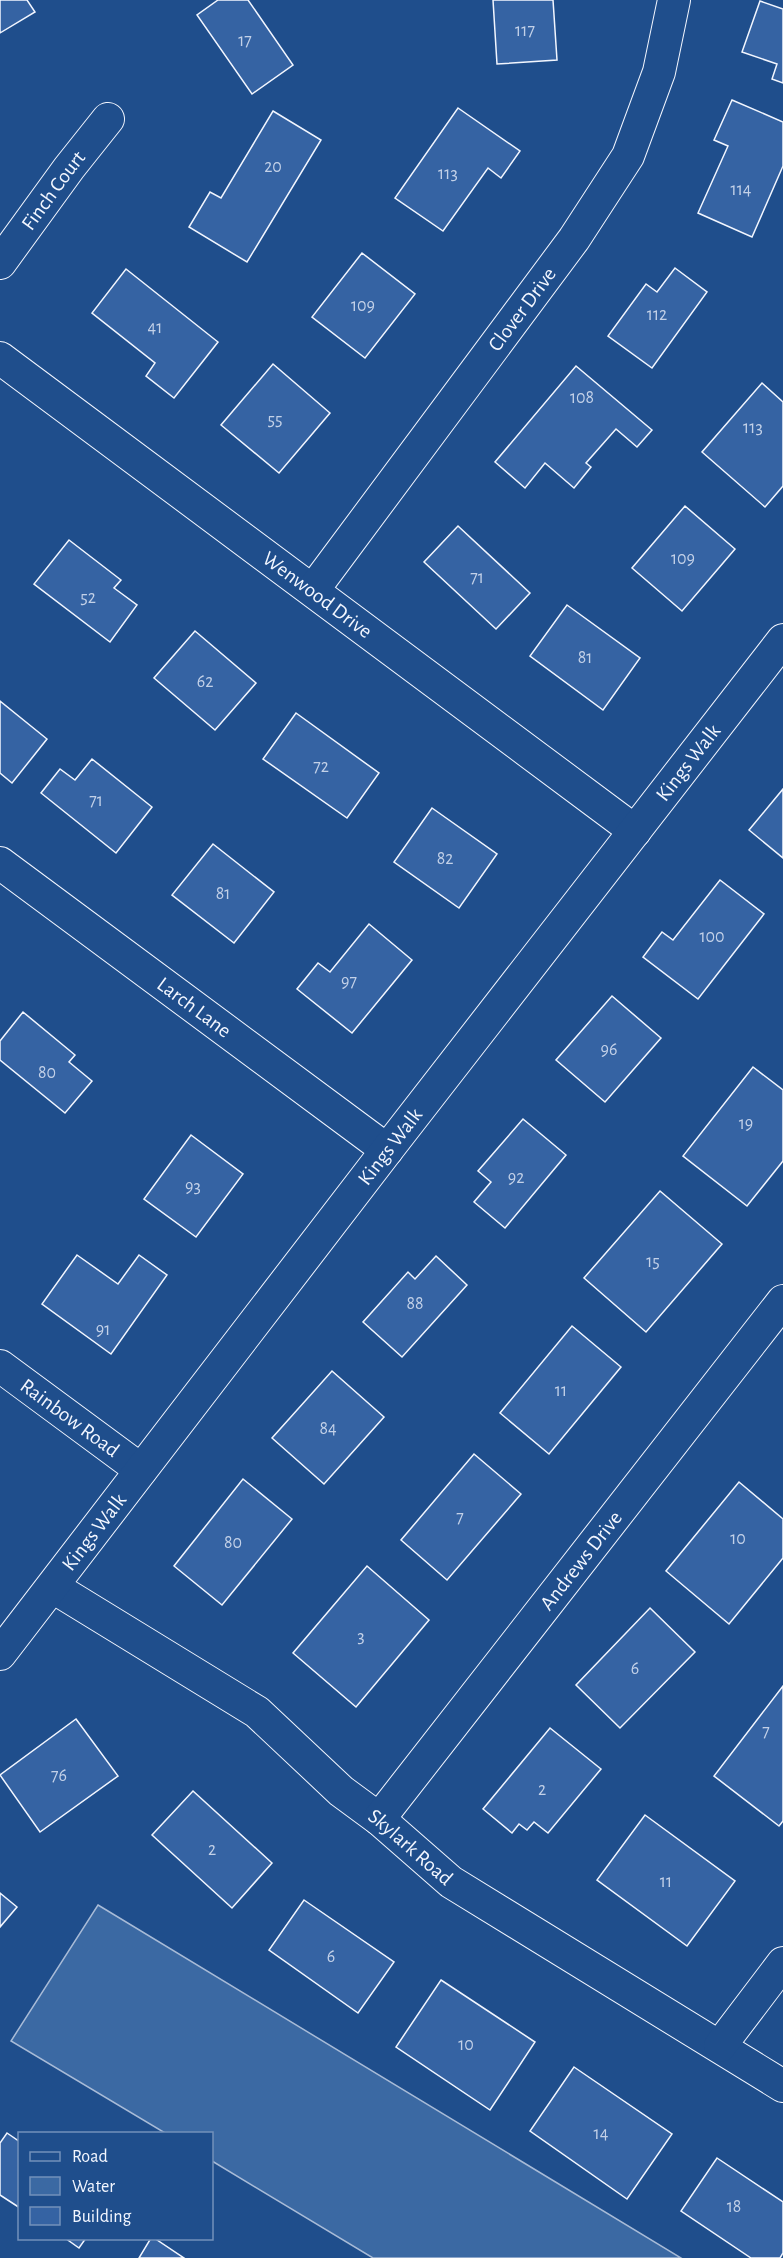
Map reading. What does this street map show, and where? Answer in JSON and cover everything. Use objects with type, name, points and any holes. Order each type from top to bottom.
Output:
[{"type":"street","name":"Clover Drive","points":[[313,590],[574,239],[628,156],[659,72],[674,0]]},
{"type":"street","name":"Finch Court","points":[[0,263],[69,168],[108,119]]},
{"type":"street","name":"Wenwood Drive","points":[[0,358],[635,831]]},
{"type":"street","name":"Kings Walk","points":[[0,1654],[783,640]]},
{"type":"street","name":"Larch Lane","points":[[0,863],[387,1150]]},
{"type":"street","name":"Andrews Drive","points":[[379,1819],[783,1301]]},
{"type":"street","name":"Rainbow Road","points":[[0,1366],[141,1470]]},
{"type":"street","name":"Skylark Road","points":[[53,1587],[256,1712],[341,1791],[379,1819],[451,1882],[783,2086]]},
{"type":"street","points":[[720,2046],[783,1963]]},
{"type":"water","points":[[98,1905],[681,2258],[373,2258],[213,2162],[213,2132],[163,2132],[11,2041]]},
{"type":"building","points":[[0,0],[27,0],[35,12],[0,33]]},
{"type":"building","points":[[218,0],[248,0],[293,65],[252,94],[197,15]]},
{"type":"building","points":[[493,0],[553,0],[557,60],[497,64]]},
{"type":"building","points":[[760,1],[783,9],[783,83],[772,79],[777,64],[742,52]]},
{"type":"building","points":[[732,100],[783,122],[783,166],[752,237],[698,213],[728,146],[714,140]]},
{"type":"building","points":[[458,108],[520,151],[501,178],[488,168],[443,231],[395,198]]},
{"type":"building","points":[[273,111],[321,140],[247,262],[189,227],[210,192],[221,198]]},
{"type":"building","points":[[362,253],[415,294],[365,358],[312,317]]},
{"type":"building","points":[[675,268],[707,292],[652,368],[608,336],[646,284],[657,292]]},
{"type":"building","points":[[126,269],[218,342],[174,398],[146,376],[155,363],[92,313]]},
{"type":"building","points":[[273,364],[330,413],[279,473],[221,425]]},
{"type":"building","points":[[576,366],[652,430],[637,447],[616,429],[586,463],[591,467],[574,488],[545,463],[525,488],[495,462]]},
{"type":"building","points":[[762,383],[783,402],[783,486],[765,507],[702,452]]},
{"type":"building","points":[[685,506],[735,549],[682,611],[632,568]]},
{"type":"building","points":[[458,526],[530,593],[496,629],[424,562]]},
{"type":"building","points":[[69,540],[121,580],[114,588],[137,605],[110,642],[34,584]]},
{"type":"building","points":[[567,605],[640,658],[603,710],[530,656]]},
{"type":"building","points":[[195,631],[256,683],[215,730],[154,678]]},
{"type":"building","points":[[0,701],[47,739],[12,783],[0,773]]},
{"type":"building","points":[[296,713],[379,773],[347,818],[263,759]]},
{"type":"building","points":[[92,759],[152,807],[116,853],[41,793],[60,769],[75,780]]},
{"type":"building","points":[[783,789],[783,858],[749,830]]},
{"type":"building","points":[[432,808],[497,854],[459,908],[394,862]]},
{"type":"building","points":[[213,844],[274,892],[234,943],[172,895]]},
{"type":"building","points":[[720,880],[764,914],[698,999],[643,957],[662,932],[673,940]]},
{"type":"building","points":[[369,924],[412,960],[352,1033],[297,989],[318,963],[330,972]]},
{"type":"building","points":[[612,996],[661,1038],[605,1102],[556,1060]]},
{"type":"building","points":[[23,1012],[75,1055],[69,1062],[92,1081],[65,1113],[0,1060],[0,1041]]},
{"type":"building","points":[[753,1067],[783,1090],[783,1161],[747,1206],[683,1156]]},
{"type":"building","points":[[523,1119],[566,1155],[505,1228],[474,1202],[491,1182],[478,1171]]},
{"type":"building","points":[[191,1135],[243,1174],[196,1237],[144,1199]]},
{"type":"building","points":[[660,1191],[722,1244],[646,1332],[584,1278]]},
{"type":"building","points":[[77,1255],[118,1284],[139,1255],[167,1275],[111,1354],[42,1304]]},
{"type":"building","points":[[436,1256],[467,1285],[402,1357],[363,1322],[408,1272],[415,1279]]},
{"type":"building","points":[[572,1326],[621,1367],[549,1454],[500,1413]]},
{"type":"building","points":[[332,1371],[384,1417],[324,1484],[272,1438]]},
{"type":"building","points":[[474,1454],[521,1494],[447,1580],[401,1540]]},
{"type":"building","points":[[243,1479],[292,1519],[222,1605],[174,1566]]},
{"type":"building","points":[[739,1482],[783,1519],[783,1558],[729,1624],[666,1571]]},
{"type":"building","points":[[367,1566],[429,1620],[356,1707],[293,1653]]},
{"type":"building","points":[[650,1608],[695,1652],[620,1728],[576,1685]]},
{"type":"building","points":[[783,1686],[783,1821],[779,1826],[714,1776]]},
{"type":"building","points":[[76,1719],[118,1776],[40,1832],[0,1775]]},
{"type":"building","points":[[550,1728],[601,1769],[548,1833],[534,1822],[527,1830],[519,1824],[512,1833],[483,1809]]},
{"type":"building","points":[[193,1791],[272,1863],[232,1908],[152,1835]]},
{"type":"building","points":[[645,1815],[735,1881],[687,1946],[597,1880]]},
{"type":"building","points":[[0,1893],[17,1907],[0,1927]]},
{"type":"building","points":[[304,1900],[394,1962],[358,2013],[269,1950]]},
{"type":"building","points":[[441,1980],[535,2042],[490,2110],[396,2047]]},
{"type":"building","points":[[574,2067],[672,2134],[627,2199],[530,2131]]},
{"type":"building","points":[[7,2133],[18,2141],[18,2207],[0,2195],[0,2143]]},
{"type":"building","points":[[717,2158],[783,2202],[783,2253],[780,2258],[751,2258],[681,2211]]},
{"type":"building","points":[[68,2240],[85,2240],[79,2248]]},
{"type":"building","points":[[150,2240],[157,2240],[184,2258],[139,2258]]}]
